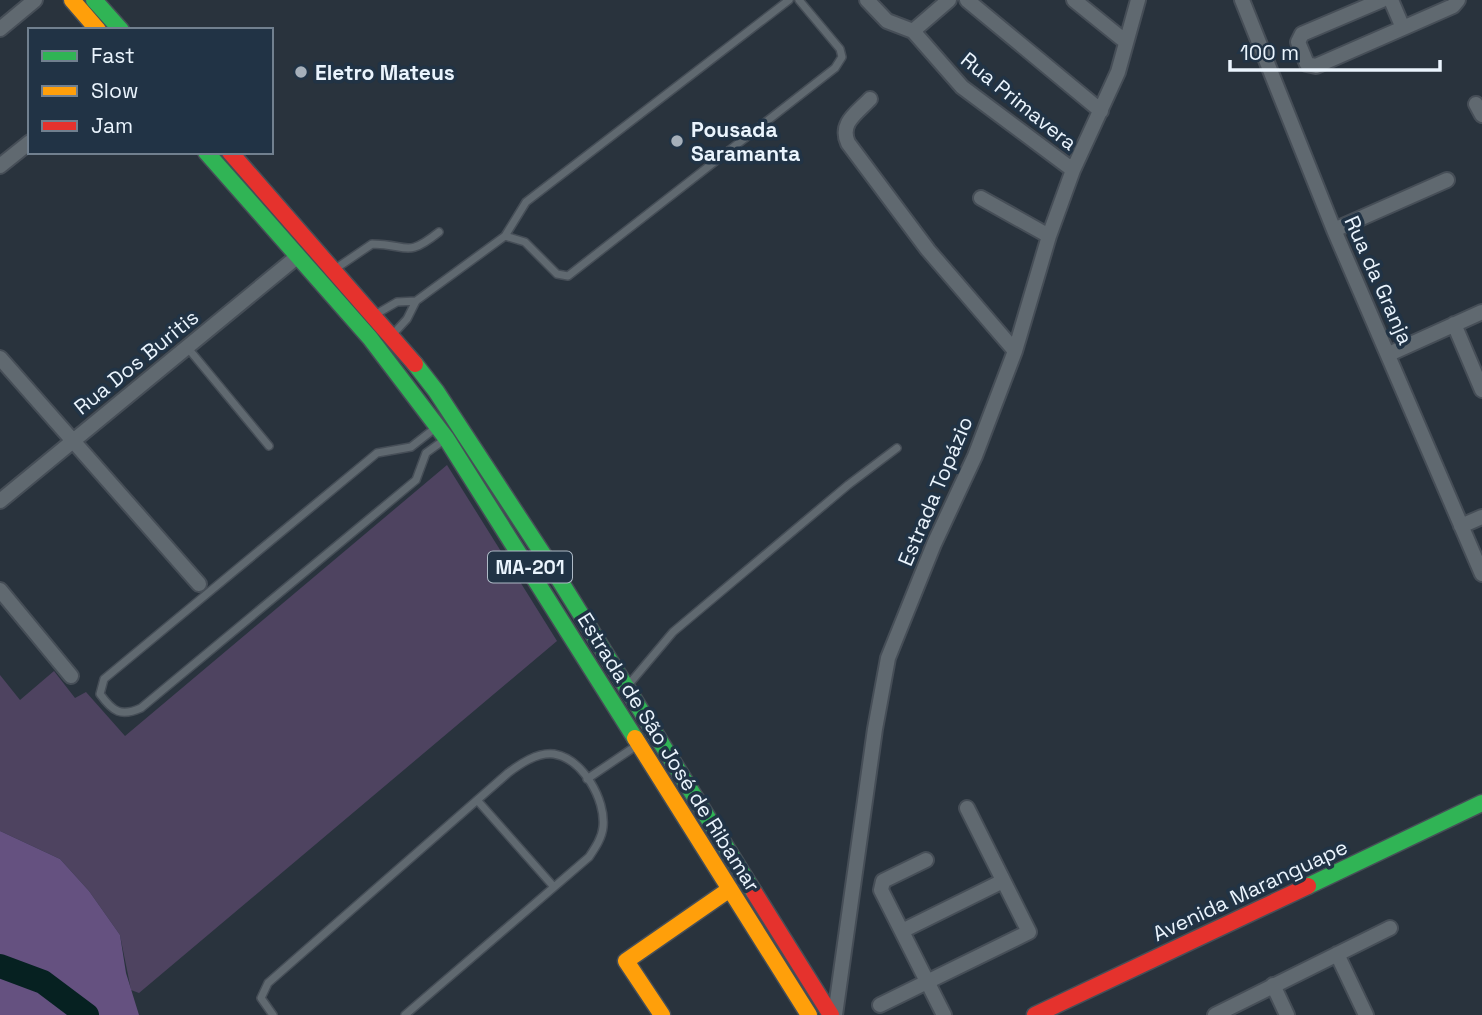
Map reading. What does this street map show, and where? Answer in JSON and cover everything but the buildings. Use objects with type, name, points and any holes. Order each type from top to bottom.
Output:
[{"type":"main road","points":[[94,0],[119,28]]},
{"type":"main road","points":[[74,1],[96,28]]},
{"type":"main road","name":"Estrada de São José de Ribamar","points":[[208,154],[370,338],[442,433],[809,1015]]},
{"type":"main road","name":"Estrada de São José de Ribamar","points":[[232,154],[374,315],[436,391],[493,474],[626,690],[833,1015]]},
{"type":"main road","name":"Avenida Maranguape","points":[[1035,1015],[1482,803]]},
{"type":"main road","points":[[662,1015],[626,961],[730,889]]},
{"type":"street","points":[[0,29],[36,0]]},
{"type":"street","points":[[867,0],[887,21],[913,31],[948,1]]},
{"type":"street","points":[[967,0],[1101,111]]},
{"type":"street","points":[[1074,0],[1126,42]]},
{"type":"street","name":"Estrada Topázio","points":[[833,1015],[888,658],[934,544],[975,456],[1014,351],[1049,236],[1073,170],[1118,72],[1138,0]]},
{"type":"street","name":"Rua da Granja","points":[[1242,0],[1334,230],[1482,574]]},
{"type":"street","points":[[1382,0],[1302,34],[1298,42],[1307,64],[1316,66],[1453,6],[1458,0]]},
{"type":"street","points":[[1391,0],[1403,28]]},
{"type":"street","name":"Rua Primavera","points":[[913,31],[962,87],[1073,170]]},
{"type":"street","points":[[870,99],[845,125],[844,133],[849,143],[928,250],[1014,351]]},
{"type":"street","points":[[0,166],[28,144]]},
{"type":"street","points":[[1334,230],[1447,180]]},
{"type":"street","points":[[981,198],[1049,236]]},
{"type":"street","name":"Rua Dos Buritis","points":[[0,500],[298,256]]},
{"type":"street","points":[[1389,354],[1482,312]]},
{"type":"street","points":[[1454,324],[1482,390]]},
{"type":"street","points":[[0,358],[199,584]]},
{"type":"street","points":[[1461,526],[1482,517]]},
{"type":"street","points":[[0,590],[71,676]]},
{"type":"street","points":[[880,1005],[1029,932],[967,807]]},
{"type":"street","points":[[926,860],[881,886],[944,1015]]},
{"type":"street","points":[[902,931],[1003,881]]},
{"type":"street","points":[[1215,1015],[1390,928]]},
{"type":"street","points":[[1338,954],[1366,1015]]},
{"type":"street","points":[[1273,985],[1287,1015]]},
{"type":"lane","points":[[391,335],[407,319],[416,301],[505,236],[526,202],[789,0]]},
{"type":"lane","points":[[505,236],[525,242],[557,274],[568,276],[835,68],[842,57],[840,49],[799,0]]},
{"type":"lane","points":[[334,270],[372,244],[407,250],[422,246],[439,232]]},
{"type":"lane","points":[[374,315],[397,302],[416,301]]},
{"type":"lane","points":[[187,346],[269,446]]},
{"type":"lane","points":[[442,433],[426,453],[416,480],[141,708],[121,713],[110,709],[100,694],[104,679],[377,453],[411,447],[442,433]]},
{"type":"lane","points":[[626,690],[673,632],[848,485],[897,449]]},
{"type":"lane","points":[[587,779],[638,744]]},
{"type":"lane","points":[[273,1015],[261,998],[268,983],[477,800],[521,763],[555,754],[568,761],[587,779],[599,798],[603,831],[589,857],[405,1015]]},
{"type":"lane","points":[[477,800],[554,887]]},
{"type":"shaded area","points":[[447,465],[557,641],[139,993],[131,990],[120,935],[89,891],[60,859],[0,831],[0,675],[20,700],[54,671],[75,698],[86,692],[125,736]]},
{"type":"shaded area","points":[[0,831],[60,859],[89,891],[120,935],[126,973],[139,1015],[0,1015]]},
{"type":"waterway","points":[[0,966],[43,982],[87,1015]]},
{"type":"traffic: fast","points":[[94,0],[119,28]]},
{"type":"traffic: fast","points":[[208,154],[370,338],[446,438],[635,738]]},
{"type":"traffic: fast","points":[[415,364],[436,391],[552,568],[754,892]]},
{"type":"traffic: fast","points":[[1308,886],[1482,803]]},
{"type":"traffic: slow","points":[[72,0],[96,28]]},
{"type":"traffic: slow","points":[[635,738],[809,1015]]},
{"type":"traffic: slow","points":[[662,1015],[626,961],[730,889]]},
{"type":"traffic: jam","points":[[232,154],[415,364]]},
{"type":"traffic: jam","points":[[1035,1015],[1308,886]]},
{"type":"traffic: jam","points":[[754,892],[831,1015]]},
{"type":"place","name":"Eletro Mateus","points":[[301,72]]},
{"type":"place","name":"Pousada Saramanta","points":[[677,141]]}]
